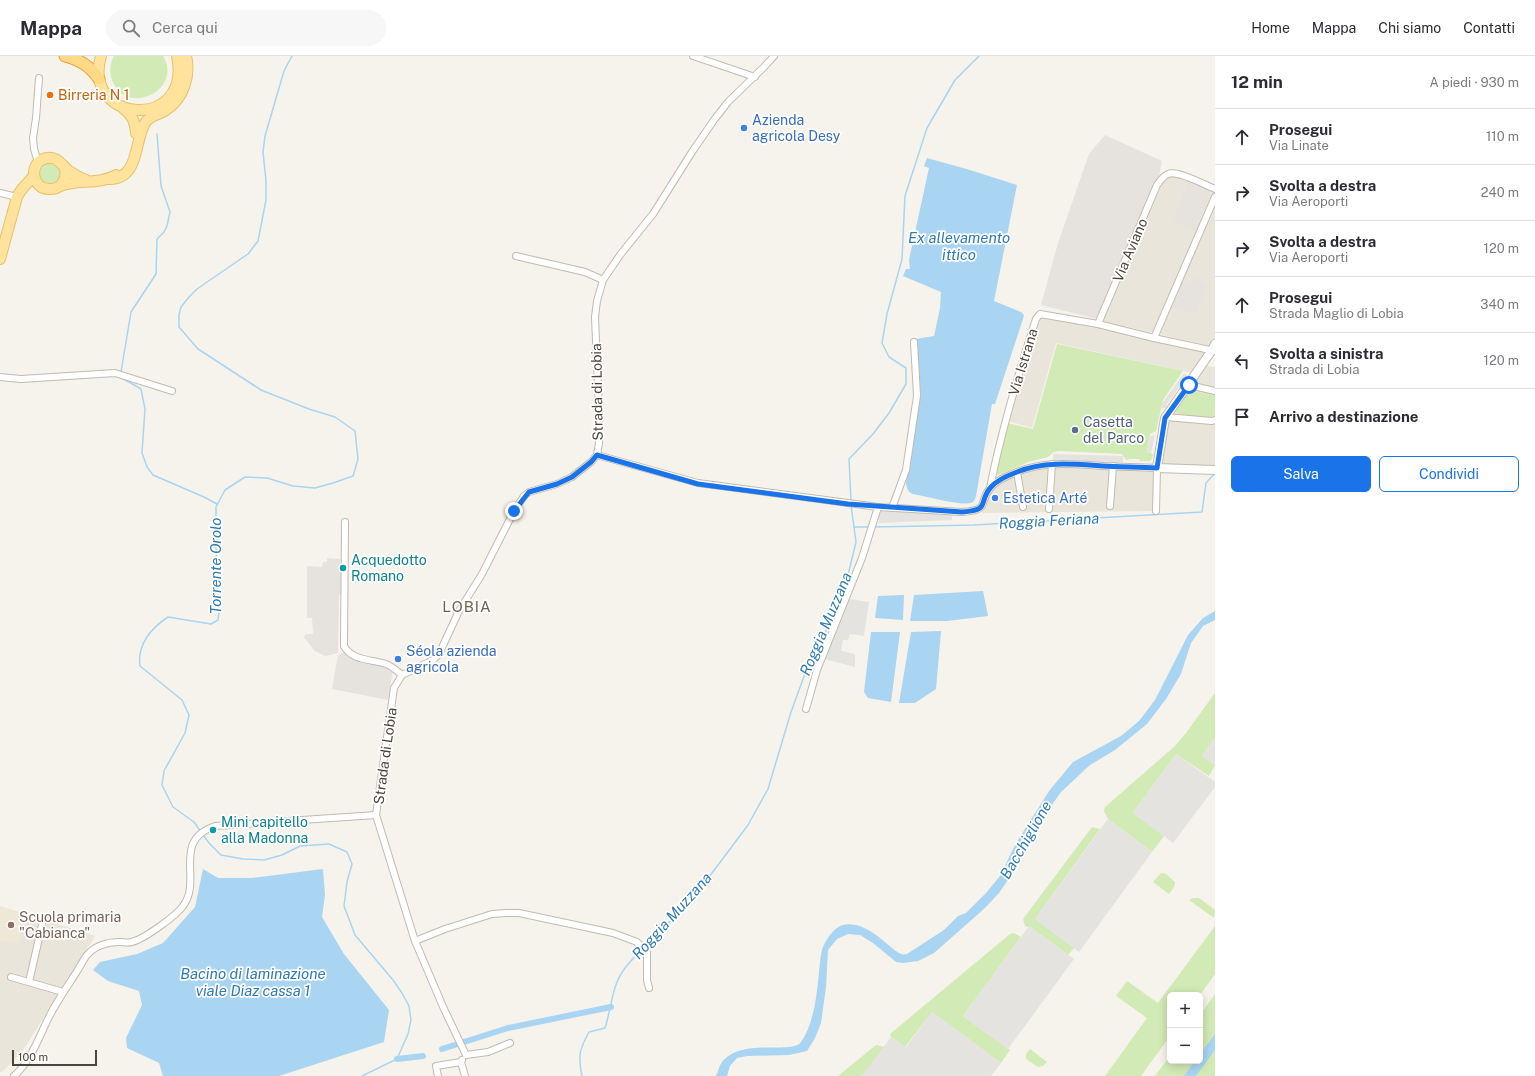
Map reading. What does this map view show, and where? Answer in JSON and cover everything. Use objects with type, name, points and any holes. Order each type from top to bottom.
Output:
[{"type":"highway","points":[[65,56],[78,59],[92,69],[99,79]]},
{"type":"main road","points":[[100,56],[98,70],[102,88],[115,103],[132,116],[135,121],[136,133]]},
{"type":"main road","points":[[123,108],[136,110],[149,109],[162,104],[171,94],[178,82],[179,68],[177,56]]},
{"type":"main road","points":[[26,186],[40,186],[48,190],[74,182],[98,181],[120,177],[134,161],[143,127],[148,119],[165,111],[180,96],[186,83],[188,66],[186,56]]},
{"type":"main road","points":[[110,178],[118,174],[127,164],[132,154],[136,133],[142,119],[149,109]]},
{"type":"main road","points":[[0,259],[17,197],[34,174],[36,166],[43,160],[57,160],[75,175],[88,181]]},
{"type":"main road","points":[[60,186],[65,177],[65,168]]},
{"type":"main road","points":[[34,174],[35,179],[40,186]]},
{"type":"street","points":[[693,56],[755,77]]},
{"type":"street","name":"Strada di Lobia","points":[[14,1076],[23,1067],[30,1056],[63,992],[88,955],[98,946],[109,942],[131,943],[176,914],[184,904],[189,894],[190,858],[197,836],[202,832],[215,826],[376,815],[394,688],[402,675],[433,660],[439,654],[458,611],[482,574],[514,511],[524,496],[529,492],[557,484],[572,477],[591,462],[597,455],[599,443],[595,317],[600,288],[603,280],[620,255],[653,214],[714,120],[728,102],[755,77],[774,56]]},
{"type":"street","points":[[39,78],[36,118],[32,138],[34,149],[43,160]]},
{"type":"street","name":"Via Aviano","points":[[1098,324],[1157,185],[1162,178],[1167,174],[1173,173],[1215,189]]},
{"type":"street","points":[[0,193],[17,197]]},
{"type":"street","points":[[1154,338],[1215,197]]},
{"type":"street","points":[[516,256],[585,272],[603,280]]},
{"type":"street","name":"Via Istrana","points":[[990,488],[996,456],[1018,378],[1038,316],[1040,314],[1048,314],[1098,324],[1154,338],[1214,348]]},
{"type":"street","points":[[892,508],[906,470],[917,396],[914,342]]},
{"type":"street","points":[[1156,511],[1157,468],[1166,417],[1214,348]]},
{"type":"street","points":[[0,377],[21,379],[115,373],[172,391]]},
{"type":"street","points":[[1189,385],[1215,391]]},
{"type":"street","points":[[1166,417],[1215,420]]},
{"type":"street","points":[[597,455],[698,484],[848,504],[962,512],[976,511],[979,509],[990,488],[997,482],[1017,472],[1041,465],[1052,464],[1212,470]]},
{"type":"street","points":[[1049,510],[1052,464]]},
{"type":"street","points":[[1110,506],[1113,466]]},
{"type":"street","points":[[1017,472],[1024,507]]},
{"type":"street","points":[[806,709],[817,670],[862,558],[878,507]]},
{"type":"street","points":[[345,522],[344,646],[348,653],[353,656],[386,664],[402,675]]},
{"type":"street","points":[[376,815],[415,941],[444,1009],[466,1055]]},
{"type":"street","points":[[415,941],[445,929],[492,914],[519,913],[607,932],[637,942],[645,949],[647,953],[647,980],[650,988]]},
{"type":"street","points":[[29,982],[42,925]]},
{"type":"street","points":[[11,978],[63,992]]},
{"type":"street","points":[[438,1076],[436,1066],[460,1062],[466,1055],[488,1052],[510,1043]]},
{"type":"street","points":[[460,1062],[465,1076]]},
{"type":"shaded area","points":[[1105,135],[1162,161],[1159,176],[1097,319],[1041,305],[1058,243],[1089,154]]},
{"type":"shaded area","points":[[1171,175],[1180,177],[1215,192],[1215,347],[1102,321],[1164,179]]},
{"type":"shaded area","points":[[1189,181],[1210,190],[1211,193],[1195,231],[1172,221]]},
{"type":"shaded area","points":[[1194,277],[1208,284],[1195,313],[1170,307],[1181,282],[1191,285]]},
{"type":"shaded area","points":[[1041,318],[1102,328],[1206,352],[1192,373],[1056,343],[1032,428],[1008,421]]},
{"type":"shaded area","points":[[1206,366],[1215,367],[1215,466],[1163,465],[1167,420]]},
{"type":"shaded area","points":[[1184,373],[1188,376],[1167,404],[1166,408],[1161,408],[1163,402]]},
{"type":"shaded area","points":[[1155,435],[1151,453],[1147,452],[1150,436]]},
{"type":"shaded area","points":[[1053,454],[1123,456],[1123,463],[1053,460]]},
{"type":"shaded area","points":[[1050,466],[1156,470],[1156,511],[982,513],[991,493],[998,484],[1032,469]]},
{"type":"shaded area","points":[[879,510],[952,514],[952,520],[879,523]]},
{"type":"shaded area","points":[[327,558],[340,559],[342,594],[339,594],[338,653],[325,656],[315,651],[304,637],[306,634],[313,634],[312,618],[307,618],[307,566],[322,567],[323,562],[327,562]]},
{"type":"shaded area","points":[[850,599],[869,602],[864,636],[850,634],[848,640],[843,640],[841,651],[855,654],[855,667],[825,659]]},
{"type":"shaded area","points":[[345,652],[381,664],[381,667],[393,670],[388,700],[332,689],[338,655]]},
{"type":"shaded area","points":[[1215,738],[1215,765],[1202,756]]},
{"type":"shaded area","points":[[1176,754],[1215,782],[1215,787],[1173,843],[1133,813]]},
{"type":"shaded area","points":[[1108,819],[1152,852],[1079,952],[1035,919]]},
{"type":"shaded area","points":[[0,906],[95,936],[22,1052],[2,1072],[0,1072]]},
{"type":"shaded area","name":"Scuola primaria \"Cabianca\"","points":[[0,907],[22,914],[20,943],[0,941]]},
{"type":"shaded area","points":[[1029,926],[1074,959],[1008,1049],[963,1016]]},
{"type":"shaded area","points":[[932,1012],[1001,1063],[991,1076],[862,1076],[891,1037],[906,1047]]},
{"type":"green space","points":[[114,56],[163,56],[167,68],[166,79],[160,89],[151,95],[140,98],[129,97],[119,91],[112,80],[110,68]]},
{"type":"green space","points":[[51,161],[61,168],[62,176],[55,185],[42,183],[37,171],[41,165]]},
{"type":"green space","points":[[1057,344],[1183,371],[1163,400],[1156,431],[1150,434],[1147,452],[1153,454],[1150,461],[1140,461],[1139,459],[1126,460],[1122,454],[1059,451],[1054,452],[1048,457],[1028,462],[999,475],[996,474],[995,470],[1007,423],[1033,429]]},
{"type":"green space","points":[[1193,391],[1215,396],[1215,415],[1210,418],[1178,414],[1175,410],[1188,392]]},
{"type":"green space","points":[[1215,693],[1215,738],[1202,756],[1215,765],[1209,776],[1176,754],[1133,813],[1164,836],[1152,852],[1108,819],[1104,811],[1105,807],[1175,746]]},
{"type":"green space","points":[[1092,827],[1100,829],[1035,919],[1074,948],[1068,955],[1029,926],[1025,926],[1023,919]]},
{"type":"green space","points":[[1161,873],[1166,874],[1175,882],[1174,887],[1169,894],[1153,882]]},
{"type":"green space","points":[[1199,898],[1215,910],[1214,918],[1189,900]]},
{"type":"green space","points":[[1215,926],[1215,974],[1202,992],[1167,992],[1167,1040],[1141,1076],[1105,1076],[1147,1018],[1116,996],[1127,981],[1158,1003]]},
{"type":"green space","points":[[1014,933],[1021,937],[963,1016],[1010,1050],[1001,1063],[932,1012],[905,1047],[891,1037],[890,1034],[1010,934]]},
{"type":"green space","points":[[1215,994],[1215,1076],[1155,1076],[1167,1060],[1167,1064],[1203,1064],[1203,1011]]},
{"type":"green space","points":[[876,1045],[884,1047],[862,1076],[838,1076]]},
{"type":"green space","points":[[1030,1049],[1047,1062],[1043,1066],[1038,1067],[1026,1059],[1026,1054]]},
{"type":"water","name":"Ex allevamento ittico","points":[[927,158],[1017,185],[994,301],[1021,312],[1024,315],[995,404],[992,404],[976,496],[974,501],[965,504],[913,494],[908,490],[906,483],[918,407],[919,373],[916,339],[934,336],[940,308],[941,292],[903,276],[906,269],[910,269],[909,260],[929,168],[924,166]]},
{"type":"water","points":[[983,591],[988,616],[947,621],[910,621],[914,595]]},
{"type":"water","points":[[904,595],[903,620],[875,618],[878,596]]},
{"type":"water","name":"Bacchiglione","points":[[1215,611],[1215,620],[1203,626],[1191,643],[1181,674],[1166,699],[1147,724],[1115,750],[1090,765],[1061,792],[1031,834],[1010,877],[999,893],[985,908],[934,953],[918,961],[903,963],[896,962],[873,943],[860,935],[848,934],[837,939],[828,950],[826,987],[821,1023],[815,1038],[807,1051],[789,1055],[747,1056],[737,1058],[730,1066],[727,1076],[716,1076],[722,1062],[731,1054],[753,1048],[796,1046],[801,1042],[812,1017],[822,950],[832,932],[837,928],[843,925],[857,925],[876,935],[897,952],[907,954],[944,930],[958,916],[966,913],[1000,876],[1015,845],[1049,791],[1073,762],[1121,736],[1139,721],[1155,700],[1188,635],[1203,618]]},
{"type":"water","points":[[941,631],[936,689],[915,703],[899,703],[911,632]]},
{"type":"water","points":[[871,632],[900,632],[891,702],[868,698],[864,692]]},
{"type":"water","name":"Bacino di laminazione viale Diaz cassa 1","points":[[203,869],[218,878],[252,878],[323,869],[325,895],[322,917],[344,954],[389,1010],[384,1042],[279,1076],[163,1076],[159,1063],[127,1048],[126,1038],[142,1005],[139,991],[108,981],[93,970],[100,962],[137,954],[163,943],[195,907]]},
{"type":"water","points":[[1215,1034],[1215,1050],[1196,1076],[1184,1076],[1193,1064],[1203,1064],[1203,1050]]},
{"type":"waterway","name":"Torrente Orolo","points":[[201,832],[194,822],[173,807],[162,785],[164,771],[185,733],[189,715],[182,700],[140,666],[143,644],[156,626],[168,617],[211,624],[218,620],[216,507],[225,490],[245,477],[267,478],[293,486],[315,488],[353,476],[358,459],[355,431],[335,417],[309,409],[261,390],[198,349],[179,327],[181,307],[189,297],[197,289],[248,254],[258,241],[266,200],[263,152],[265,136],[284,71],[292,56]]},
{"type":"waterway","name":"Roggia Muzzana","points":[[851,501],[849,459],[873,434],[889,413],[906,384],[906,368],[889,357],[882,343],[887,314],[902,259],[905,196],[927,128],[955,80],[979,56]]},
{"type":"waterway","points":[[121,372],[131,312],[156,274],[157,239],[164,232],[167,226],[170,212],[161,186],[157,134]]},
{"type":"waterway","points":[[122,378],[141,389],[145,409],[142,453],[147,467],[153,475],[217,504]]},
{"type":"waterway","name":"Roggia Feriana","points":[[874,527],[974,525],[1202,512],[1206,483],[1215,473]]},
{"type":"waterway","name":"Roggia Muzzana","points":[[645,946],[694,897],[748,825],[768,789],[791,712],[806,671],[825,634],[837,593],[848,575],[856,542],[851,505]]},
{"type":"waterway","name":"Roggia Feriana","points":[[854,527],[870,527]]},
{"type":"waterway","name":"Torrente Orolo","points":[[203,835],[221,855],[243,859],[264,860],[282,855],[300,846],[329,844],[347,852],[352,864],[347,882],[344,906],[355,935],[402,993],[409,1006],[411,1020],[408,1034],[397,1059],[362,1076]]},
{"type":"waterway","name":"Roggia Muzzana","points":[[582,1076],[580,1053],[586,1038],[589,1032],[605,1028],[619,977],[627,965],[642,949]]},
{"type":"waterway","points":[[442,1049],[508,1028],[611,1007]]},
{"type":"waterway","points":[[397,1059],[423,1056]]},
{"type":"place","name":"Birreria N 1","points":[[50,95]]},
{"type":"place","name":"Azienda agricola Desy","points":[[744,128]]},
{"type":"place","name":"Casetta del Parco","points":[[1075,430]]},
{"type":"place","name":"Estetica Arté","points":[[995,498]]},
{"type":"place","name":"Acquedotto Romano","points":[[343,568]]},
{"type":"place","name":"Séola azienda agricola","points":[[398,659]]},
{"type":"place","name":"Mini capitello alla Madonna","points":[[213,830]]},
{"type":"place","name":"Scuola primaria \"Cabianca\"","points":[[11,925]]},
{"type":"district","name":"LOBIA","points":[[467,607]]},
{"type":"route","points":[[514,511],[524,496],[529,492],[557,484],[572,477],[591,462],[597,455],[698,484],[878,507],[962,512],[976,511],[984,502],[987,492],[993,485],[1017,472],[1032,467],[1052,464],[1075,464],[1157,468],[1165,418],[1189,385]]}]
